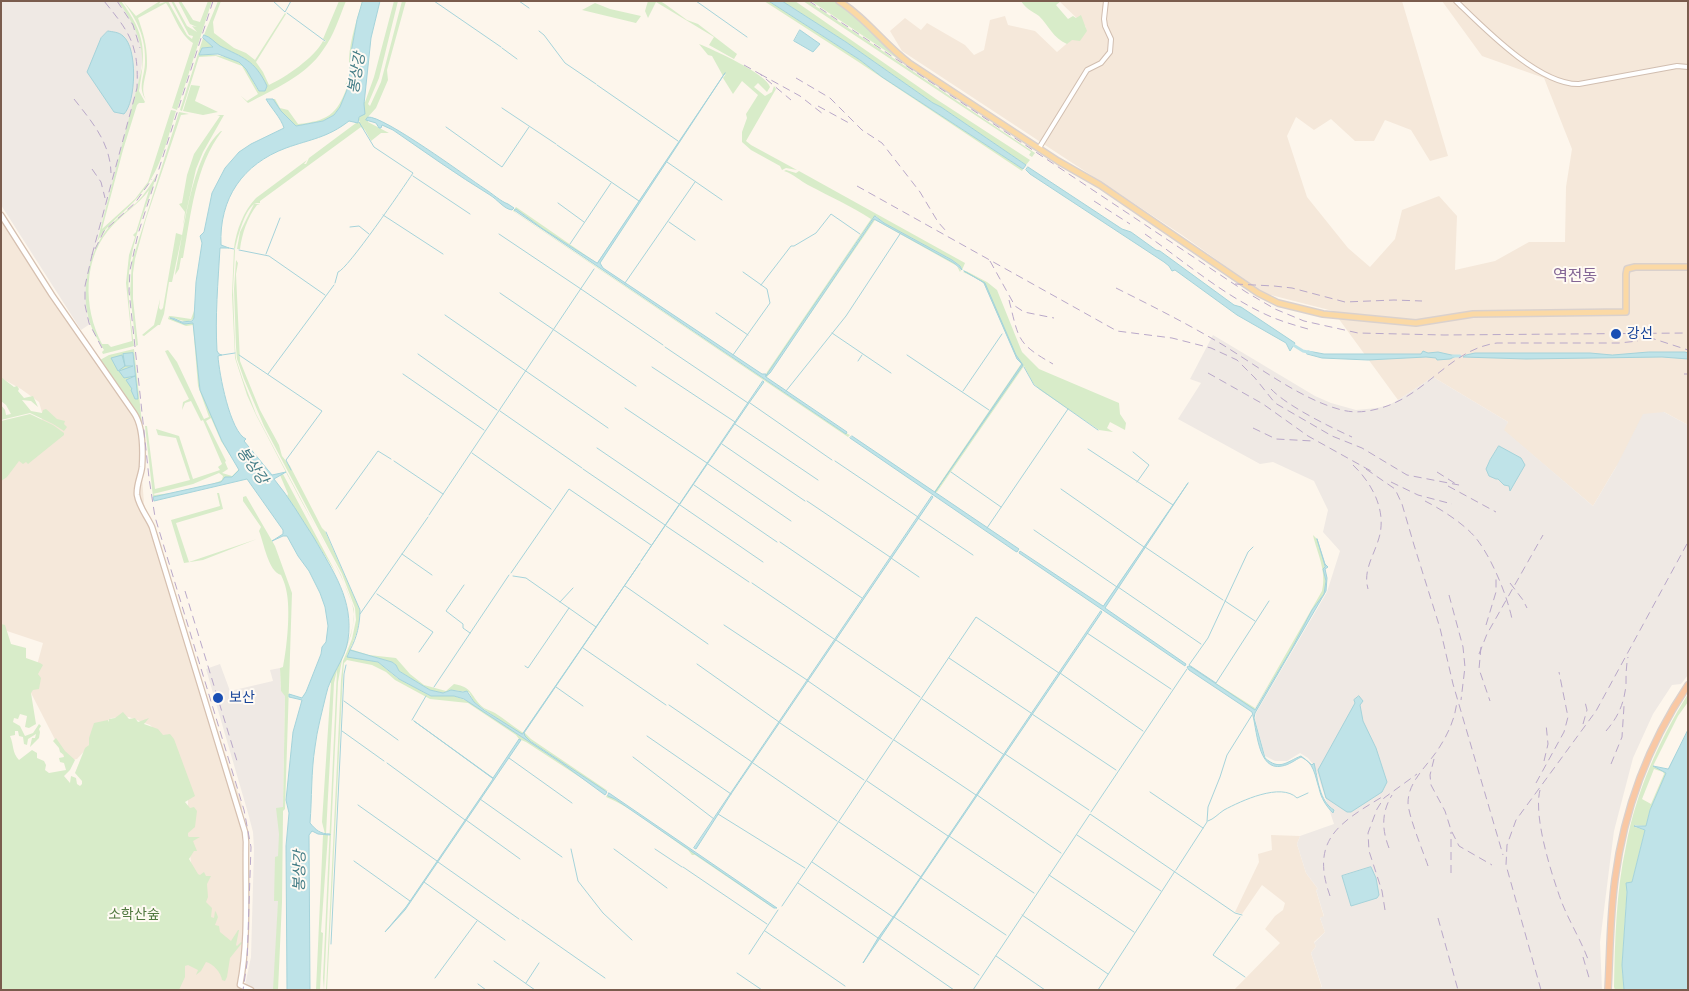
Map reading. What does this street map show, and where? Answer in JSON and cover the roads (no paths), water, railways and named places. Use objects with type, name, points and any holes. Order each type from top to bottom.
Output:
[{"type":"highway","points":[[1608,990],[1614,881],[1626,823],[1648,758],[1668,716],[1688,685]]},
{"type":"main road","points":[[839,1],[909,63],[1058,161],[1109,190],[1263,297],[1285,306],[1324,314],[1416,322],[1482,313],[1626,312],[1627,269],[1635,267],[1688,267]]},
{"type":"main road","points":[[1,215],[52,295],[136,416],[140,425],[142,468],[137,488],[139,500],[152,527],[246,842],[243,967],[239,988],[251,990]]},
{"type":"street","points":[[1039,148],[1087,70],[1101,63],[1110,52],[1111,39],[1104,19],[1106,1]]},
{"type":"street","points":[[1456,1],[1525,63],[1568,83],[1579,84],[1677,66],[1688,67]]},
{"type":"water","name":"봉상강","points":[[363,1],[380,1],[371,38],[364,104],[365,114],[359,117],[358,123],[349,121],[326,135],[286,148],[257,163],[246,173],[229,198],[221,228],[221,245],[229,248],[220,248],[217,351],[222,355],[218,356],[219,364],[230,414],[240,434],[246,439],[244,441],[272,475],[286,472],[274,479],[295,508],[335,574],[348,612],[348,640],[344,654],[328,688],[318,728],[312,775],[310,823],[318,831],[330,835],[318,834],[312,831],[309,835],[310,990],[287,990],[286,846],[289,813],[286,800],[293,732],[302,700],[289,697],[289,694],[302,698],[306,692],[322,647],[326,642],[328,626],[325,607],[309,571],[287,536],[272,541],[283,534],[283,530],[247,479],[154,501],[153,497],[221,482],[225,477],[232,477],[239,470],[222,441],[200,390],[193,323],[184,324],[170,318],[182,322],[192,321],[194,318],[196,282],[202,243],[200,236],[204,232],[212,193],[225,168],[239,152],[284,128],[266,99],[273,99],[281,111],[296,126],[323,121],[334,115],[340,107],[349,85],[351,53],[357,20]]},
{"type":"water","points":[[769,1],[782,1],[846,42],[1026,165],[1023,169]]},
{"type":"water","points":[[800,30],[820,44],[813,52],[794,41]]},
{"type":"water","points":[[108,31],[123,36],[128,42],[131,52],[134,75],[133,87],[128,108],[124,114],[114,112],[87,72],[101,38]]},
{"type":"water","points":[[204,35],[247,60],[262,77],[267,86],[265,91],[259,91],[246,69],[239,62],[218,54],[199,55],[202,48],[213,47],[203,38]]},
{"type":"water","points":[[725,73],[600,263],[603,268],[762,374],[766,374],[766,377],[847,432],[846,434],[514,210],[516,209],[543,229],[597,263]]},
{"type":"water","points":[[368,117],[377,119],[407,136],[514,208],[512,210],[506,208],[490,195],[393,130],[382,125],[379,128],[376,123],[366,120]]},
{"type":"water","points":[[1028,167],[1122,229],[1131,232],[1160,251],[1234,305],[1241,307],[1295,343],[1290,351],[1286,343],[1237,315],[1175,270],[1172,271],[1164,262],[1030,174],[1026,170]]},
{"type":"water","points":[[875,216],[884,223],[952,260],[962,270],[954,263],[874,219],[770,373],[766,376]]},
{"type":"water","points":[[964,271],[985,283],[1016,355],[1023,365],[935,492],[1022,364],[1017,359],[984,283]]},
{"type":"water","points":[[1308,351],[1324,354],[1421,354],[1423,351],[1456,356],[1450,359],[1437,360],[1436,358],[1426,357],[1368,360],[1322,358],[1307,354]]},
{"type":"water","points":[[1685,352],[1688,353],[1688,359],[1662,357],[1526,359],[1463,357],[1475,353],[1590,353],[1612,355]]},
{"type":"water","points":[[133,353],[138,399],[135,399],[132,389],[126,380],[135,376],[124,378],[119,371],[133,366],[125,366],[123,354]]},
{"type":"water","points":[[122,355],[125,366],[118,371],[111,358]]},
{"type":"water","points":[[763,381],[764,382],[641,561]]},
{"type":"water","points":[[852,436],[1019,549],[1017,552],[850,438]]},
{"type":"water","points":[[1499,446],[1521,458],[1525,465],[1510,491],[1509,486],[1489,476],[1486,469]]},
{"type":"water","points":[[1188,483],[1105,608],[1186,664],[1185,666],[1019,553],[1020,551],[1103,606]]},
{"type":"water","points":[[932,496],[696,849],[694,848]]},
{"type":"water","points":[[1317,539],[1325,564],[1328,567],[1325,569],[1327,578],[1326,591],[1255,713],[1254,718],[1265,758],[1279,765],[1301,756],[1304,759],[1301,757],[1290,764],[1282,766],[1274,766],[1267,762],[1263,756],[1260,747],[1252,712],[1187,667],[1189,666],[1194,669],[1255,710],[1291,650],[1312,610],[1324,594],[1326,581],[1323,569],[1325,567]]},
{"type":"water","points":[[640,563],[524,733],[530,741],[607,792],[605,795],[560,762],[464,699],[454,696],[431,696],[399,679],[378,662],[347,657],[350,650],[392,662],[399,671],[430,690],[443,693],[451,690],[467,691],[474,702],[484,710],[522,734]]},
{"type":"water","points":[[1102,612],[863,963],[878,938]]},
{"type":"water","points":[[1359,696],[1363,701],[1360,705],[1363,721],[1376,748],[1387,782],[1382,792],[1351,812],[1347,812],[1326,798],[1318,770],[1355,703],[1354,700]]},
{"type":"water","points":[[414,721],[493,778],[519,739],[521,740],[405,910],[385,932],[406,907],[493,779]]},
{"type":"water","points":[[1688,730],[1688,990],[1624,990],[1622,965],[1626,883],[1632,882],[1645,830],[1634,826],[1646,826],[1650,810],[1666,773],[1653,766],[1668,769]]},
{"type":"water","points":[[1309,762],[1312,765],[1314,763],[1322,795],[1334,810],[1333,813],[1322,798]]},
{"type":"water","points":[[609,793],[777,908],[774,908],[608,796]]},
{"type":"water","points":[[1371,867],[1376,878],[1379,895],[1377,898],[1351,906],[1342,876]]},
{"type":"waterway","points":[[273,1],[285,12],[291,1]]},
{"type":"waterway","points":[[434,1],[501,47]]},
{"type":"waterway","points":[[519,1],[529,8]]},
{"type":"waterway","points":[[696,1],[747,37]]},
{"type":"waterway","points":[[287,13],[325,41]]},
{"type":"waterway","points":[[539,31],[565,63],[596,84]]},
{"type":"waterway","points":[[502,48],[517,59]]},
{"type":"waterway","points":[[597,85],[678,141]]},
{"type":"waterway","points":[[502,108],[556,144]]},
{"type":"waterway","points":[[335,283],[338,272],[363,244],[413,173],[374,147],[359,122]]},
{"type":"waterway","points":[[446,127],[502,167],[529,127]]},
{"type":"waterway","points":[[557,145],[639,201]]},
{"type":"waterway","points":[[667,162],[722,200]]},
{"type":"waterway","points":[[413,176],[470,214]]},
{"type":"waterway","points":[[625,283],[695,182]]},
{"type":"waterway","points":[[570,244],[611,183]]},
{"type":"waterway","points":[[558,203],[584,222]]},
{"type":"waterway","points":[[761,285],[791,246],[816,233],[831,214],[860,234]]},
{"type":"waterway","points":[[383,215],[443,254]]},
{"type":"waterway","points":[[266,254],[280,218]]},
{"type":"waterway","points":[[669,222],[695,240]]},
{"type":"waterway","points":[[350,227],[359,226],[369,234]]},
{"type":"waterway","points":[[499,234],[581,289]]},
{"type":"waterway","points":[[786,391],[846,316],[900,234]]},
{"type":"waterway","points":[[229,248],[234,249]]},
{"type":"waterway","points":[[239,250],[269,256],[325,295]]},
{"type":"waterway","points":[[429,515],[594,269]]},
{"type":"waterway","points":[[733,355],[770,303],[767,289],[743,272]]},
{"type":"waterway","points":[[268,374],[334,285]]},
{"type":"waterway","points":[[581,289],[663,345]]},
{"type":"waterway","points":[[500,293],[636,386]]},
{"type":"waterway","points":[[716,313],[748,335]]},
{"type":"waterway","points":[[445,315],[608,428]]},
{"type":"waterway","points":[[832,333],[891,373]]},
{"type":"waterway","points":[[963,391],[1002,334]]},
{"type":"waterway","points":[[1290,343],[1303,351],[1312,353]]},
{"type":"waterway","points":[[665,347],[748,403]]},
{"type":"waterway","points":[[222,355],[235,353]]},
{"type":"waterway","points":[[418,354],[497,410]]},
{"type":"waterway","points":[[239,355],[322,411],[286,460],[291,470]]},
{"type":"waterway","points":[[858,361],[862,355]]},
{"type":"waterway","points":[[907,355],[989,410]]},
{"type":"waterway","points":[[1453,356],[1460,356]]},
{"type":"waterway","points":[[652,367],[735,422]]},
{"type":"waterway","points":[[1024,367],[1034,385],[1098,430]]},
{"type":"waterway","points":[[403,374],[484,430]]},
{"type":"waterway","points":[[750,403],[832,460]]},
{"type":"waterway","points":[[625,408],[707,463]]},
{"type":"waterway","points":[[987,528],[1068,409]]},
{"type":"waterway","points":[[500,411],[582,468]]},
{"type":"waterway","points":[[735,424],[818,480]]},
{"type":"waterway","points":[[722,444],[805,501]]},
{"type":"waterway","points":[[597,448],[679,504]]},
{"type":"waterway","points":[[1088,449],[1173,505]]},
{"type":"waterway","points":[[336,509],[378,451],[391,459]]},
{"type":"waterway","points":[[1133,452],[1149,465],[1137,482]]},
{"type":"waterway","points":[[472,453],[551,509]]},
{"type":"waterway","points":[[394,461],[443,494]]},
{"type":"waterway","points":[[835,461],[918,517]]},
{"type":"waterway","points":[[708,464],[791,521]]},
{"type":"waterway","points":[[583,469],[665,525]]},
{"type":"waterway","points":[[951,472],[1001,507]]},
{"type":"waterway","points":[[694,485],[777,542]]},
{"type":"waterway","points":[[511,573],[569,489],[651,545]]},
{"type":"waterway","points":[[1061,489],[1144,547]]},
{"type":"waterway","points":[[807,501],[890,557]]},
{"type":"waterway","points":[[680,505],[763,562]]},
{"type":"waterway","points":[[360,614],[428,517]]},
{"type":"waterway","points":[[918,518],[973,555]]},
{"type":"waterway","points":[[666,526],[749,582]]},
{"type":"waterway","points":[[1034,530],[1117,587]]},
{"type":"waterway","points":[[326,532],[360,610],[358,630],[350,650]]},
{"type":"waterway","points":[[780,542],[862,598]]},
{"type":"waterway","points":[[1145,547],[1223,600]]},
{"type":"waterway","points":[[1253,547],[1248,552],[1208,638],[1189,665],[1216,683],[1269,601]]},
{"type":"waterway","points":[[402,554],[432,575]]},
{"type":"waterway","points":[[891,558],[919,577]]},
{"type":"waterway","points":[[434,687],[509,575]]},
{"type":"waterway","points":[[513,576],[526,578],[596,627]]},
{"type":"waterway","points":[[752,583],[834,639]]},
{"type":"waterway","points":[[464,585],[446,611],[463,624],[463,628],[470,633]]},
{"type":"waterway","points":[[625,586],[708,644]]},
{"type":"waterway","points":[[1118,587],[1201,644]]},
{"type":"waterway","points":[[560,602],[573,588]]},
{"type":"waterway","points":[[377,594],[433,632],[419,652]]},
{"type":"waterway","points":[[1225,601],[1255,621]]},
{"type":"waterway","points":[[525,666],[528,668],[569,608]]},
{"type":"waterway","points":[[782,906],[976,617],[1059,673]]},
{"type":"waterway","points":[[724,625],[807,680]]},
{"type":"waterway","points":[[1087,633],[1171,689]]},
{"type":"waterway","points":[[836,640],[920,697]]},
{"type":"waterway","points":[[583,648],[666,705]]},
{"type":"waterway","points":[[949,658],[1031,713]]},
{"type":"waterway","points":[[697,664],[779,722]]},
{"type":"waterway","points":[[331,944],[344,674],[346,665]]},
{"type":"waterway","points":[[1091,812],[1187,669]]},
{"type":"waterway","points":[[1060,673],[1143,731]]},
{"type":"waterway","points":[[808,681],[892,739]]},
{"type":"waterway","points":[[556,687],[583,706]]},
{"type":"waterway","points":[[412,720],[426,696]]},
{"type":"waterway","points":[[922,699],[1003,754]]},
{"type":"waterway","points":[[344,701],[398,740]]},
{"type":"waterway","points":[[669,705],[752,762]]},
{"type":"waterway","points":[[1032,714],[1116,770]]},
{"type":"waterway","points":[[1176,870],[1207,822],[1208,807],[1227,755],[1252,715]]},
{"type":"waterway","points":[[780,723],[864,780]]},
{"type":"waterway","points":[[342,731],[384,761]]},
{"type":"waterway","points":[[647,736],[731,794]]},
{"type":"waterway","points":[[894,740],[976,795]]},
{"type":"waterway","points":[[1005,754],[1089,810]]},
{"type":"waterway","points":[[633,757],[714,819]]},
{"type":"waterway","points":[[509,758],[572,803]]},
{"type":"waterway","points":[[387,763],[465,820]]},
{"type":"waterway","points":[[753,763],[837,821]]},
{"type":"waterway","points":[[867,781],[948,836]]},
{"type":"waterway","points":[[1150,792],[1203,828]]},
{"type":"waterway","points":[[1208,821],[1231,806],[1271,792],[1290,794],[1297,798],[1308,793]]},
{"type":"waterway","points":[[977,795],[1061,853]]},
{"type":"waterway","points":[[480,799],[562,857]]},
{"type":"waterway","points":[[358,805],[437,861]]},
{"type":"waterway","points":[[718,814],[805,868]]},
{"type":"waterway","points":[[973,990],[1090,814],[1235,913],[1242,915]]},
{"type":"waterway","points":[[466,820],[520,859]]},
{"type":"waterway","points":[[839,822],[921,877]]},
{"type":"waterway","points":[[1077,835],[1161,891]]},
{"type":"waterway","points":[[949,836],[1034,893]]},
{"type":"waterway","points":[[571,849],[578,881],[603,913],[632,940]]},
{"type":"waterway","points":[[614,849],[667,888]]},
{"type":"waterway","points":[[655,849],[682,867]]},
{"type":"waterway","points":[[354,861],[410,901]]},
{"type":"waterway","points":[[438,862],[519,919]]},
{"type":"waterway","points":[[812,862],[893,917]]},
{"type":"waterway","points":[[683,867],[767,924]]},
{"type":"waterway","points":[[1098,990],[1175,871]]},
{"type":"waterway","points":[[1049,875],[1134,932]]},
{"type":"waterway","points":[[921,878],[1006,935]]},
{"type":"waterway","points":[[424,882],[505,940]]},
{"type":"waterway","points":[[798,883],[878,938]]},
{"type":"waterway","points":[[749,954],[778,910]]},
{"type":"waterway","points":[[1022,915],[1108,974]]},
{"type":"waterway","points":[[894,917],[979,975]]},
{"type":"waterway","points":[[1240,917],[1213,955],[1245,977]]},
{"type":"waterway","points":[[522,920],[605,978]]},
{"type":"waterway","points":[[435,978],[477,921]]},
{"type":"waterway","points":[[765,931],[845,986]]},
{"type":"waterway","points":[[879,938],[954,990]]},
{"type":"waterway","points":[[996,956],[1045,990]]},
{"type":"waterway","points":[[494,961],[535,990]]},
{"type":"waterway","points":[[526,983],[539,963]]},
{"type":"waterway","points":[[737,973],[762,990]]},
{"type":"waterway","points":[[478,984],[486,990]]},
{"type":"railway","points":[[92,255],[137,88],[136,61],[131,40],[104,1]]},
{"type":"railway","points":[[117,1],[133,25],[140,48]]},
{"type":"railway","points":[[213,1],[138,234],[130,270],[129,291],[149,478],[155,517],[244,810],[251,847],[247,963],[243,990]]},
{"type":"railway","points":[[809,1],[1246,292],[1275,309],[1304,321],[1358,333],[1444,335],[1688,333]]},
{"type":"railway","points":[[744,65],[760,74],[791,100]]},
{"type":"railway","points":[[760,74],[800,96],[823,114]]},
{"type":"railway","points":[[796,78],[830,98],[862,130],[882,143],[920,192],[938,222],[946,231]]},
{"type":"railway","points":[[74,99],[104,142],[111,173]]},
{"type":"railway","points":[[818,106],[849,123]]},
{"type":"railway","points":[[92,169],[101,182],[105,198]]},
{"type":"railway","points":[[102,348],[89,323],[85,305],[85,286],[92,255],[104,231],[135,203],[152,179]]},
{"type":"railway","points":[[857,186],[1117,331],[1172,338],[1211,348],[1237,360],[1255,378],[1275,403],[1332,436],[1362,448],[1407,475],[1459,485]]},
{"type":"railway","points":[[1094,201],[1130,224]]},
{"type":"railway","points":[[1145,234],[1204,278],[1235,298],[1272,317],[1308,329]]},
{"type":"railway","points":[[990,261],[1015,306],[1024,312],[1054,318]]},
{"type":"railway","points":[[1235,284],[1292,288],[1345,302],[1422,301]]},
{"type":"railway","points":[[1116,288],[1210,337],[1281,382],[1312,399],[1353,412],[1376,409],[1402,399],[1416,391],[1467,353],[1497,343],[1619,343],[1638,341]]},
{"type":"railway","points":[[1009,300],[1015,324],[1025,345],[1053,364]]},
{"type":"railway","points":[[1648,337],[1688,350]]},
{"type":"railway","points":[[1208,373],[1263,404],[1308,436],[1371,471]]},
{"type":"railway","points":[[1271,389],[1298,409],[1352,437]]},
{"type":"railway","points":[[1253,428],[1276,439],[1313,441]]},
{"type":"railway","points":[[1353,465],[1367,481],[1380,510],[1381,530],[1369,564],[1367,576],[1368,589]]},
{"type":"railway","points":[[1366,469],[1395,489],[1402,504],[1440,628],[1453,684],[1503,855]]},
{"type":"railway","points":[[1437,472],[1456,484]]},
{"type":"railway","points":[[1391,482],[1418,495],[1452,504]]},
{"type":"railway","points":[[1448,486],[1496,512]]},
{"type":"railway","points":[[1425,501],[1459,522],[1481,545],[1498,576],[1512,619]]},
{"type":"railway","points":[[1479,654],[1487,634],[1543,535]]},
{"type":"railway","points":[[1541,990],[1506,865],[1507,845],[1516,820],[1596,711],[1688,542]]},
{"type":"railway","points":[[1486,625],[1496,592],[1496,579]]},
{"type":"railway","points":[[1510,583],[1527,608]]},
{"type":"railway","points":[[185,591],[237,761]]},
{"type":"railway","points":[[1449,595],[1463,647],[1465,667],[1461,700]]},
{"type":"railway","points":[[1481,647],[1479,669],[1490,701]]},
{"type":"railway","points":[[1606,731],[1614,721],[1624,698],[1628,657]]},
{"type":"railway","points":[[1536,783],[1564,732],[1568,717],[1559,672]]},
{"type":"railway","points":[[1428,866],[1411,817],[1408,803],[1409,795],[1418,775],[1437,751],[1447,734],[1457,701]]},
{"type":"railway","points":[[1583,724],[1587,710],[1585,702]]},
{"type":"railway","points":[[1611,764],[1622,737],[1624,706]]},
{"type":"railway","points":[[1544,761],[1548,744],[1546,724]]},
{"type":"railway","points":[[1434,759],[1430,775],[1431,785],[1445,811],[1459,846],[1492,865]]},
{"type":"railway","points":[[1385,910],[1382,891],[1369,851],[1368,833],[1377,809],[1384,798],[1417,774]]},
{"type":"railway","points":[[1540,790],[1539,815],[1541,830],[1553,878],[1562,903],[1589,962]]},
{"type":"railway","points":[[1389,848],[1385,835],[1384,815],[1392,795]]},
{"type":"railway","points":[[1330,896],[1325,877],[1324,861],[1326,847],[1332,835],[1341,825],[1382,797]]},
{"type":"railway","points":[[1451,832],[1451,873]]},
{"type":"railway","points":[[1438,918],[1458,990]]},
{"type":"railway","points":[[1583,957],[1590,981]]},
{"type":"place","name":"강선","points":[[1616,334]]},
{"type":"place","name":"보산","points":[[218,698]]},
{"type":"district","name":"역전동","points":[[1575,276]]},
{"type":"park label","name":"소학산숲","points":[[134,915]]}]
